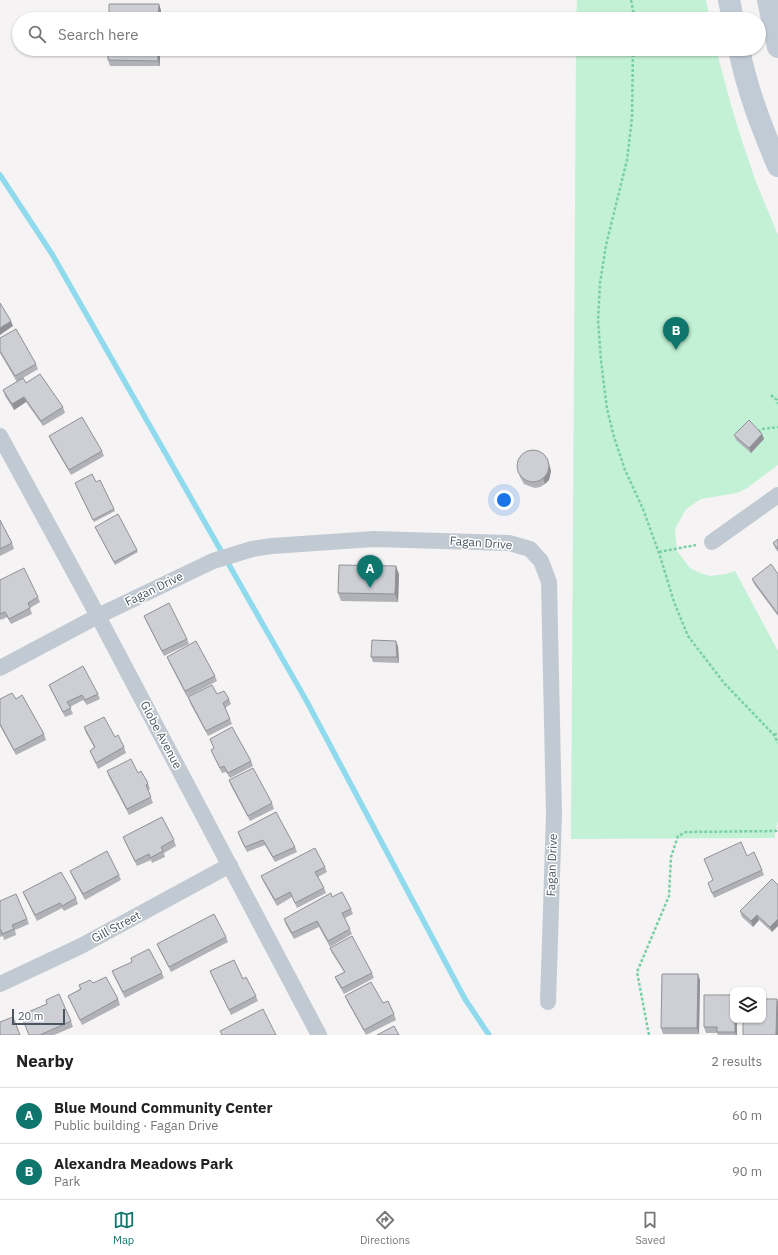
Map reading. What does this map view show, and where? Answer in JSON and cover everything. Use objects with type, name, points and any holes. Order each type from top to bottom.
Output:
[{"type":"main road","points":[[729,0],[731,12]]},
{"type":"main road","points":[[768,0],[778,46]]},
{"type":"main road","points":[[740,56],[744,76],[778,166]]},
{"type":"street","name":"Globe Avenue","points":[[0,436],[98,616],[319,1035]]},
{"type":"street","points":[[712,542],[778,495]]},
{"type":"street","name":"Fagan Drive","points":[[0,668],[98,616],[213,561],[252,549],[272,546],[374,539],[509,543],[530,549],[541,562],[549,582],[554,806],[548,1002]]},
{"type":"street","name":"Gill Street","points":[[0,984],[81,946],[230,865]]},
{"type":"path","points":[[631,0],[633,12]]},
{"type":"path","points":[[633,56],[632,118],[627,160],[606,245],[600,283],[598,320],[607,409],[614,437],[625,470],[643,509],[659,552],[674,602],[688,636],[724,683],[774,735],[778,743]]},
{"type":"path","points":[[771,395],[778,404]]},
{"type":"path","points":[[758,432],[762,429],[778,427]]},
{"type":"path","points":[[659,552],[712,542]]},
{"type":"path","points":[[774,735],[778,733]]},
{"type":"path","points":[[649,1035],[637,972],[669,896],[671,857],[678,836],[686,832],[776,831],[778,828]]},
{"type":"green space","points":[[577,0],[706,0],[709,12],[576,12]]},
{"type":"green space","points":[[576,56],[718,56],[743,144],[756,182],[778,235],[778,465],[747,488],[737,493],[701,499],[686,509],[675,529],[677,551],[690,568],[710,576],[735,571],[778,651],[778,822],[775,831],[775,838],[571,839]]},
{"type":"building","points":[[109,4],[159,4],[158,12],[109,12]]},
{"type":"building","points":[[108,56],[158,56],[158,61],[108,60]]},
{"type":"building","points":[[0,303],[11,321],[0,328]]},
{"type":"building","points":[[16,329],[36,364],[15,376],[0,351],[0,338]]},
{"type":"building","points":[[40,374],[63,407],[41,421],[24,397],[12,404],[3,390],[23,378],[26,383]]},
{"type":"building","points":[[82,417],[102,451],[69,470],[49,436]]},
{"type":"building","points":[[749,420],[762,434],[749,448],[734,435]]},
{"type":"building","points":[[530,450],[536,450],[546,457],[549,466],[548,472],[542,479],[536,482],[530,482],[520,475],[517,469],[517,463],[524,453]]},
{"type":"building","points":[[92,474],[96,482],[100,480],[114,509],[93,520],[75,483]]},
{"type":"building","points":[[118,514],[137,550],[114,562],[95,527]]},
{"type":"building","points":[[0,520],[12,543],[0,549]]},
{"type":"building","points":[[778,539],[778,549],[773,543]]},
{"type":"building","points":[[771,564],[778,574],[778,614],[752,579]]},
{"type":"building","points":[[339,565],[396,566],[395,594],[338,593]]},
{"type":"building","points":[[24,568],[38,597],[28,603],[30,608],[9,619],[5,612],[0,614],[0,580]]},
{"type":"building","points":[[169,603],[187,639],[162,651],[144,616]]},
{"type":"building","points":[[372,640],[396,641],[397,657],[371,657]]},
{"type":"building","points":[[196,641],[215,676],[185,691],[167,657]]},
{"type":"building","points":[[83,666],[98,694],[85,700],[82,695],[67,702],[71,708],[63,712],[49,685]]},
{"type":"building","points":[[212,685],[217,694],[224,691],[229,699],[223,703],[230,719],[206,731],[188,697]]},
{"type":"building","points":[[12,693],[16,699],[22,695],[44,734],[14,750],[0,724],[0,699]]},
{"type":"building","points":[[104,717],[115,737],[118,735],[124,747],[96,763],[90,751],[95,747],[84,727]]},
{"type":"building","points":[[232,727],[251,761],[228,773],[224,766],[220,768],[211,750],[214,748],[210,739]]},
{"type":"building","points":[[131,759],[138,773],[141,771],[148,783],[146,785],[151,797],[127,809],[107,771]]},
{"type":"building","points":[[253,768],[272,803],[248,816],[229,780]]},
{"type":"building","points":[[276,812],[295,847],[273,857],[263,840],[245,847],[238,832]]},
{"type":"building","points":[[162,817],[174,840],[161,847],[163,851],[150,858],[149,854],[135,861],[123,837]]},
{"type":"building","points":[[741,842],[747,856],[754,852],[762,870],[712,893],[708,883],[713,880],[704,859]]},
{"type":"building","points":[[315,848],[325,867],[315,872],[324,888],[295,903],[290,892],[275,900],[261,876]]},
{"type":"building","points":[[107,851],[119,875],[83,894],[70,871]]},
{"type":"building","points":[[61,872],[76,898],[62,906],[60,903],[35,915],[23,892]]},
{"type":"building","points":[[772,879],[778,885],[778,919],[770,927],[757,915],[751,921],[740,911]]},
{"type":"building","points":[[342,892],[351,909],[342,913],[350,929],[328,941],[317,921],[292,933],[284,919],[331,893],[332,897]]},
{"type":"building","points":[[16,894],[27,919],[12,925],[14,929],[2,934],[0,930],[0,901]]},
{"type":"building","points":[[214,914],[226,937],[169,967],[157,944]]},
{"type":"building","points":[[352,936],[372,973],[342,988],[335,977],[345,972],[330,948]]},
{"type":"building","points":[[149,949],[162,973],[123,992],[112,971],[132,962],[131,958]]},
{"type":"building","points":[[234,960],[243,979],[246,977],[256,996],[229,1010],[210,971]]},
{"type":"building","points":[[662,974],[698,974],[697,1028],[661,1028]]},
{"type":"building","points":[[106,977],[118,999],[80,1020],[68,996],[81,989],[79,985],[90,980],[93,983]]},
{"type":"building","points":[[371,982],[383,1003],[388,1001],[394,1014],[364,1030],[345,996]]},
{"type":"building","points":[[59,994],[71,1021],[40,1035],[29,1035],[21,1015],[47,1004],[46,1000]]},
{"type":"building","points":[[704,995],[730,995],[730,1023],[735,1023],[735,1032],[717,1032],[717,1027],[704,1027]]},
{"type":"building","points":[[766,999],[777,999],[776,1035],[743,1035],[743,1023],[766,1023]]},
{"type":"building","points":[[263,1009],[276,1035],[222,1035],[220,1031]]},
{"type":"building","points":[[13,1017],[20,1035],[0,1035],[0,1022]]},
{"type":"building","points":[[394,1026],[399,1035],[377,1035]]},
{"type":"waterway","points":[[0,175],[52,254],[306,700],[465,999],[489,1035]]},
{"type":"place","name":"Alexandra Meadows Park","points":[[676,350]]},
{"type":"place","name":"Blue Mound Community Center","points":[[370,588]]}]
